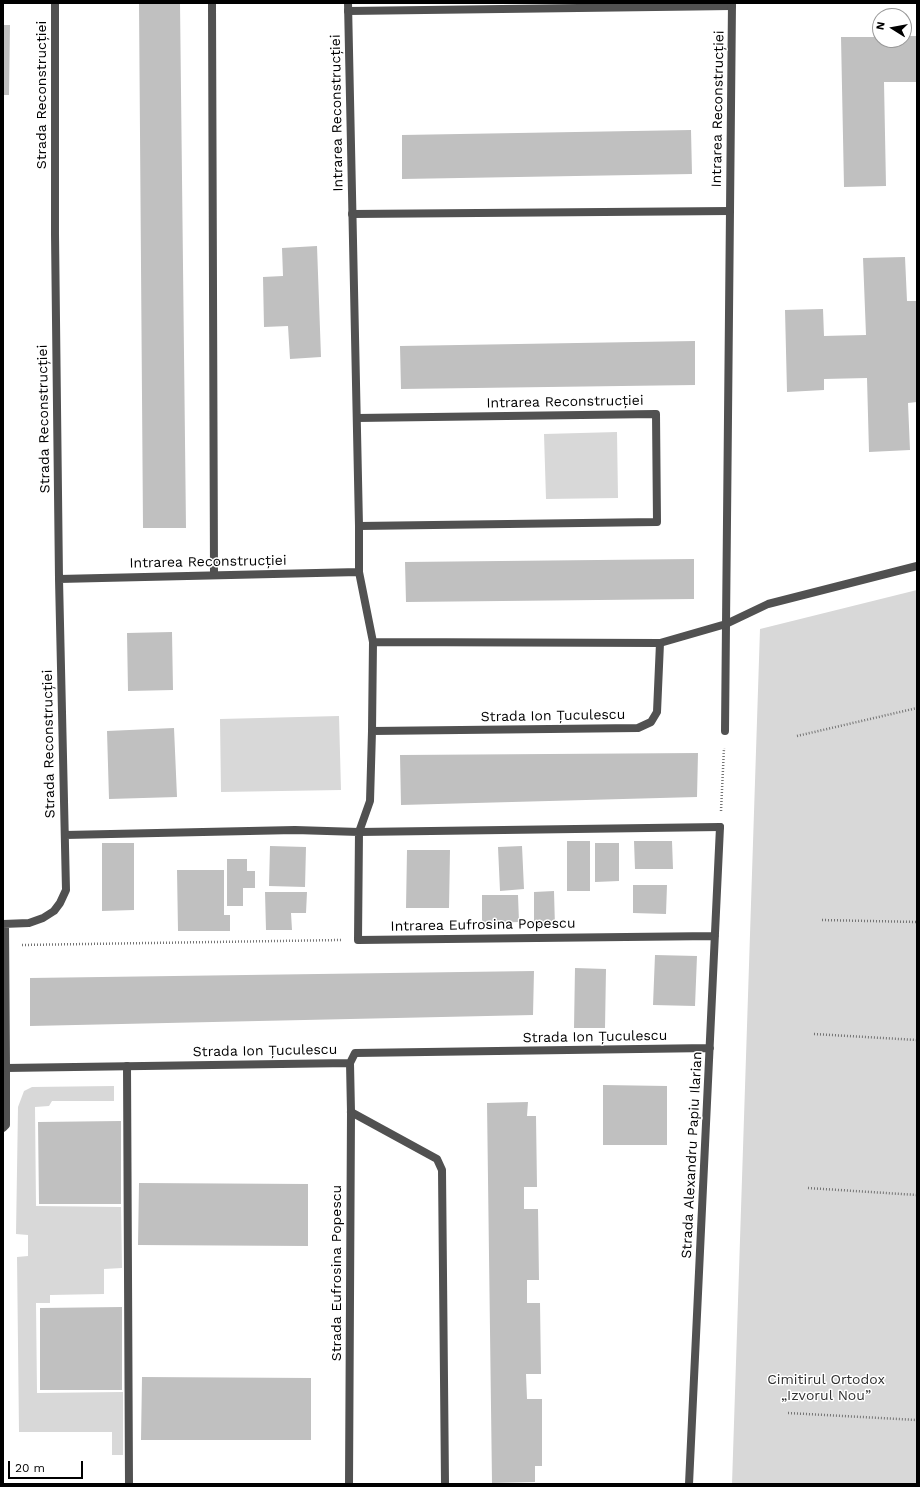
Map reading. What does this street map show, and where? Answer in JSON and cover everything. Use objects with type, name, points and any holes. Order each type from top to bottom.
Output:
[{"type":"street","name":"Strada Reconstrucției","points":[[55,3],[55,234],[59,579],[65,836]]},
{"type":"street","points":[[212,3],[214,575]]},
{"type":"street","name":"Intrarea Reconstrucției","points":[[359,832],[370,800],[373,642],[359,572],[348,7],[732,5],[725,731]]},
{"type":"street","points":[[352,214],[730,212]]},
{"type":"street","name":"Intrarea Reconstrucției","points":[[357,418],[656,414],[657,522],[359,526]]},
{"type":"street","points":[[373,642],[660,643],[726,624],[768,604],[917,566]]},
{"type":"street","name":"Intrarea Reconstrucției","points":[[59,579],[359,572]]},
{"type":"street","name":"Strada Ion Țuculescu","points":[[372,731],[638,728],[650,722],[657,712],[660,643]]},
{"type":"street","name":"Strada Alexandru Papiu Ilarian","points":[[359,832],[720,827],[689,1484]]},
{"type":"street","points":[[3,1128],[6,1125],[6,946],[4,924],[29,923],[43,918],[54,911],[60,903],[66,890],[65,836],[295,830],[359,832],[358,940]]},
{"type":"street","name":"Intrarea Eufrosina Popescu","points":[[358,940],[715,936]]},
{"type":"street","name":"Strada Ion Țuculescu","points":[[6,1068],[350,1063],[355,1053],[710,1048]]},
{"type":"street","name":"Strada Eufrosina Popescu","points":[[349,1484],[350,1063]]},
{"type":"street","points":[[127,1066],[129,1484]]},
{"type":"street","points":[[351,1112],[437,1159],[442,1170],[445,1484]]},
{"type":"path","points":[[796,736],[917,708]]},
{"type":"path","points":[[722,792],[725,731]]},
{"type":"path","points":[[822,920],[917,922]]},
{"type":"path","points":[[6,946],[358,940]]},
{"type":"path","points":[[814,1034],[917,1040]]},
{"type":"path","points":[[808,1188],[917,1195]]},
{"type":"path","points":[[788,1413],[917,1420]]},
{"type":"green space","points":[[617,432],[618,498],[546,499],[544,434]]},
{"type":"green space","name":"Cimitirul Ortodox „Izvorul Nou”","points":[[917,590],[917,1484],[732,1484],[760,629]]},
{"type":"green space","points":[[339,716],[341,790],[221,792],[220,719]]},
{"type":"green space","points":[[114,1086],[114,1101],[52,1101],[49,1106],[35,1107],[36,1206],[121,1207],[122,1268],[104,1269],[104,1294],[50,1295],[50,1303],[36,1303],[37,1393],[123,1392],[123,1455],[112,1455],[112,1432],[19,1432],[17,1257],[28,1256],[28,1235],[16,1234],[18,1107],[24,1091],[32,1087]]},
{"type":"building","points":[[139,3],[180,3],[186,528],[143,528]]},
{"type":"building","points":[[3,25],[10,25],[9,95],[3,95]]},
{"type":"building","points":[[912,36],[917,36],[917,82],[884,82],[886,186],[844,187],[841,37],[872,37],[872,48],[912,48]]},
{"type":"building","points":[[691,130],[692,174],[402,179],[402,135]]},
{"type":"building","points":[[317,246],[321,357],[290,359],[288,326],[264,327],[263,277],[283,276],[282,248]]},
{"type":"building","points":[[905,257],[907,301],[917,301],[917,402],[908,403],[910,450],[869,452],[867,378],[824,379],[824,390],[787,392],[785,310],[823,309],[824,336],[866,335],[863,258]]},
{"type":"building","points":[[695,341],[695,385],[401,389],[400,346]]},
{"type":"building","points":[[694,559],[694,599],[406,602],[405,562]]},
{"type":"building","points":[[172,632],[173,690],[128,691],[127,633]]},
{"type":"building","points":[[174,728],[177,797],[109,799],[107,731]]},
{"type":"building","points":[[698,753],[697,797],[401,805],[400,755]]},
{"type":"building","points":[[567,841],[590,841],[590,891],[567,891]]},
{"type":"building","points":[[634,841],[672,841],[673,869],[635,869]]},
{"type":"building","points":[[102,843],[134,843],[134,910],[102,911]]},
{"type":"building","points":[[595,843],[619,843],[619,881],[595,882]]},
{"type":"building","points":[[270,846],[306,847],[305,887],[269,886]]},
{"type":"building","points":[[522,846],[524,889],[500,891],[498,847]]},
{"type":"building","points":[[407,850],[450,850],[449,908],[406,908]]},
{"type":"building","points":[[227,859],[247,859],[247,871],[255,871],[255,888],[243,888],[243,906],[227,906]]},
{"type":"building","points":[[177,870],[224,870],[224,915],[230,915],[230,931],[178,931]]},
{"type":"building","points":[[633,885],[667,885],[666,914],[633,913]]},
{"type":"building","points":[[554,891],[555,927],[534,927],[534,892]]},
{"type":"building","points":[[265,892],[307,892],[306,913],[291,913],[292,930],[266,930]]},
{"type":"building","points":[[482,895],[518,895],[519,922],[482,923]]},
{"type":"building","points":[[655,955],[697,956],[695,1006],[653,1005]]},
{"type":"building","points":[[575,968],[606,969],[605,1028],[574,1028]]},
{"type":"building","points":[[534,971],[533,1015],[30,1026],[30,978]]},
{"type":"building","points":[[603,1085],[667,1086],[667,1145],[603,1145]]},
{"type":"building","points":[[528,1102],[527,1116],[536,1116],[537,1187],[524,1187],[524,1209],[538,1209],[539,1280],[527,1280],[527,1303],[540,1303],[541,1374],[526,1374],[527,1399],[542,1399],[542,1466],[535,1466],[535,1482],[492,1483],[487,1103]]},
{"type":"building","points":[[121,1121],[121,1204],[39,1204],[38,1122]]},
{"type":"building","points":[[139,1183],[308,1184],[308,1246],[138,1245]]},
{"type":"building","points":[[122,1307],[122,1390],[40,1390],[40,1308]]},
{"type":"building","points":[[142,1377],[311,1378],[311,1440],[141,1440]]}]
